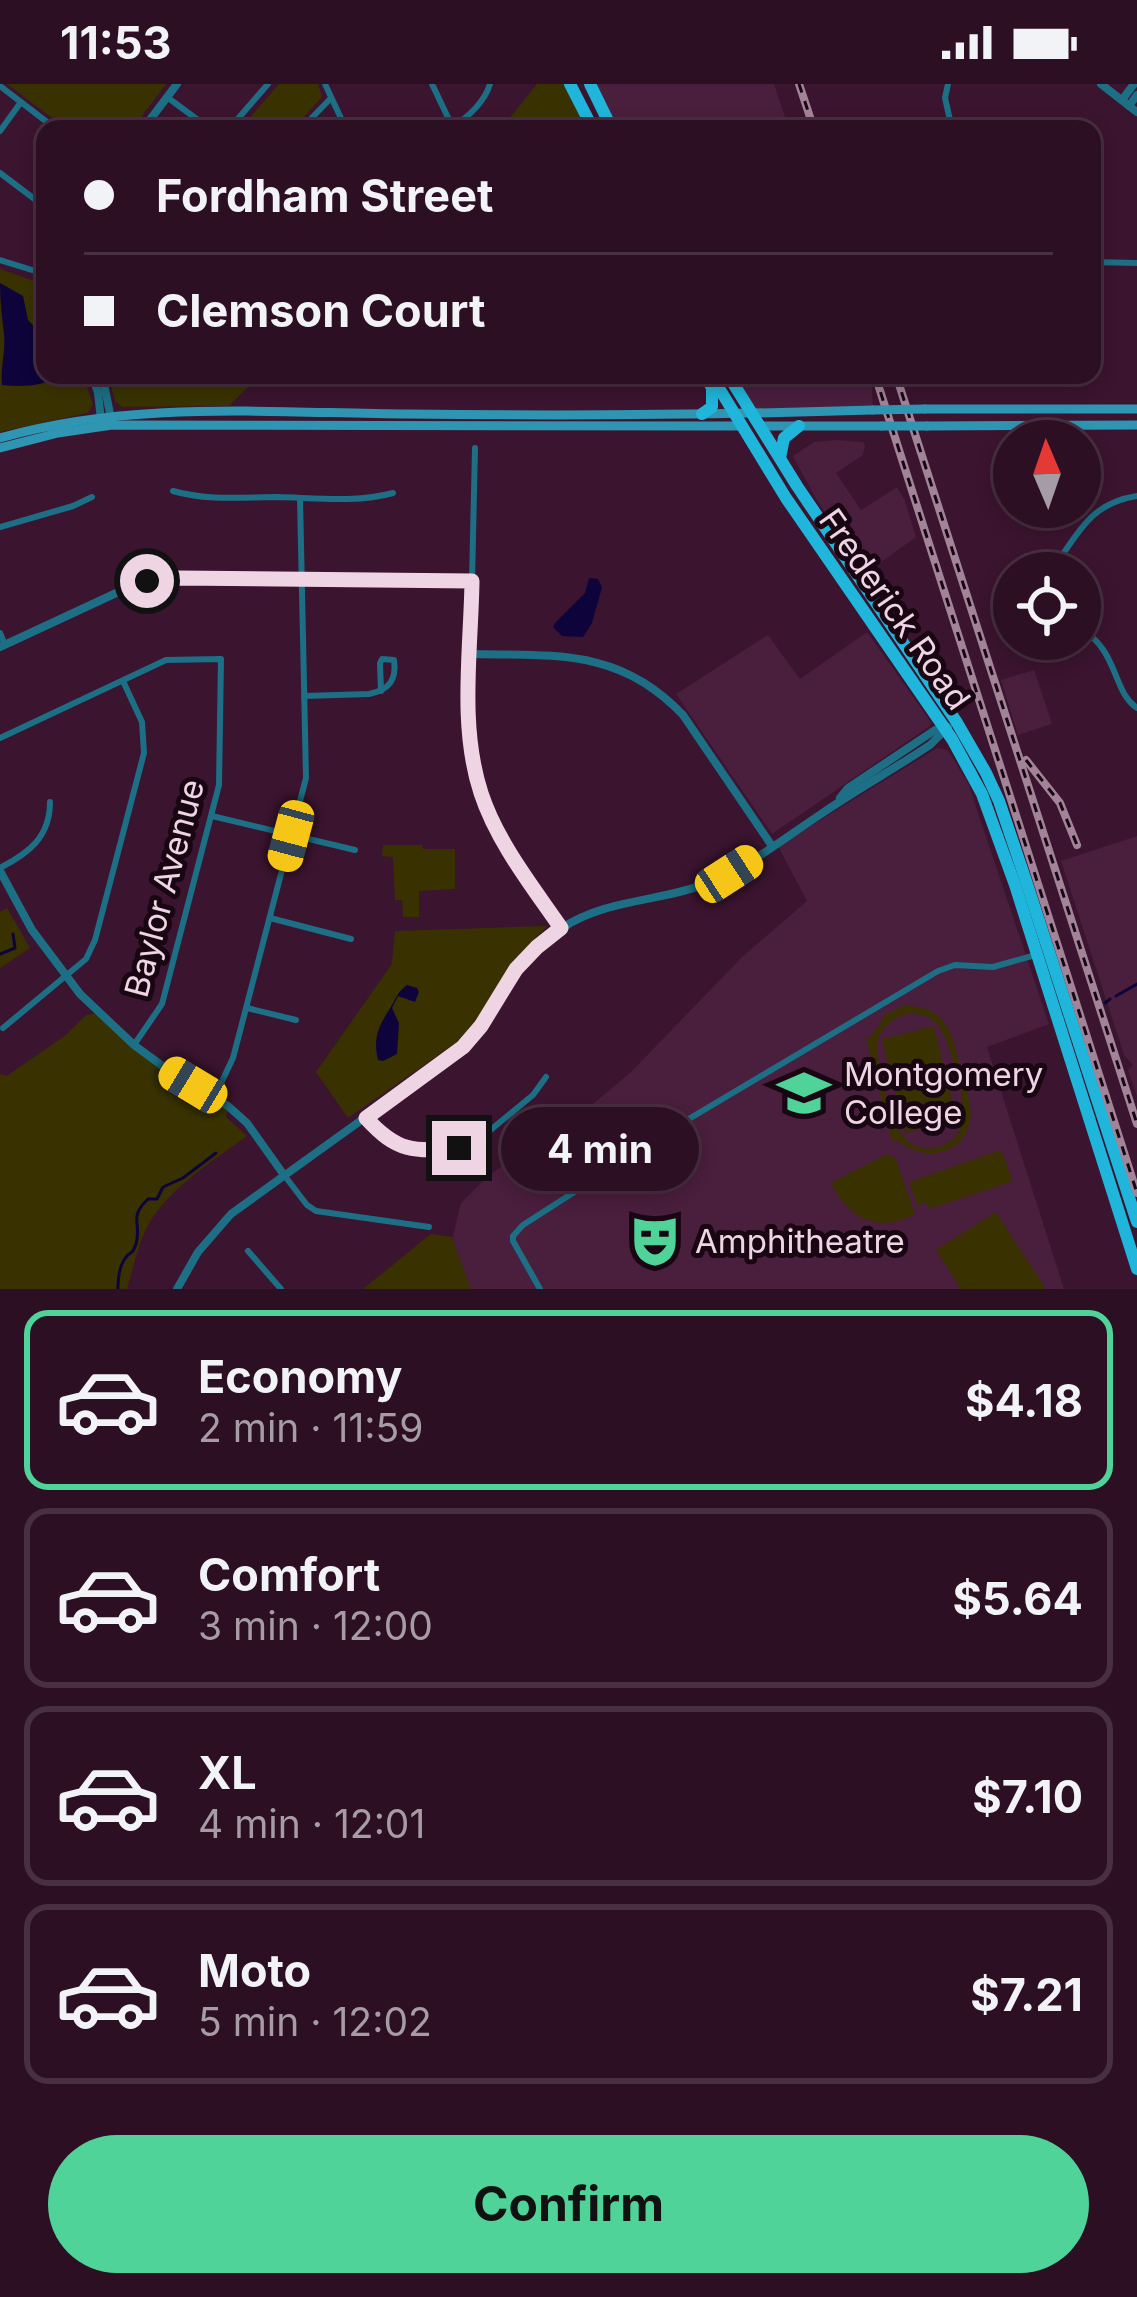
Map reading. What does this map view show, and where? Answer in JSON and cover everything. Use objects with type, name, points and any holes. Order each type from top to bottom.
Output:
[{"type":"main road","points":[[570,84],[588,120]]},
{"type":"main road","points":[[590,84],[608,120]]},
{"type":"main road","points":[[702,414],[712,404],[711,384]]},
{"type":"main road","name":"Frederick Road","points":[[714,384],[786,499],[950,725],[974,751],[999,801],[1110,1161]]},
{"type":"main road","name":"Frederick Road","points":[[733,384],[950,725]]},
{"type":"main road","points":[[0,438],[35,428],[160,412],[702,414],[1137,409]]},
{"type":"main road","points":[[0,448],[106,420],[1137,425]]},
{"type":"main road","points":[[780,460],[784,438],[799,426]]},
{"type":"main road","points":[[1110,1161],[1137,1222]]},
{"type":"main road","points":[[1110,1161],[1137,1269]]},
{"type":"street","points":[[149,120],[177,84]]},
{"type":"street","points":[[237,120],[268,84]]},
{"type":"street","points":[[325,84],[342,120]]},
{"type":"street","points":[[432,84],[448,120]]},
{"type":"street","points":[[461,120],[482,102],[490,84]]},
{"type":"street","points":[[948,84],[944,98],[950,120]]},
{"type":"street","points":[[1101,84],[1129,106]]},
{"type":"street","points":[[1129,106],[1134,84]]},
{"type":"street","points":[[0,86],[44,120]]},
{"type":"street","points":[[1129,106],[1137,95]]},
{"type":"street","points":[[167,97],[198,120]]},
{"type":"street","points":[[310,120],[331,98]]},
{"type":"street","points":[[0,131],[21,102]]},
{"type":"street","points":[[0,173],[36,200]]},
{"type":"street","points":[[0,260],[36,276]]},
{"type":"street","points":[[1101,262],[1137,263]]},
{"type":"street","points":[[95,384],[106,420]]},
{"type":"street","points":[[102,384],[106,420]]},
{"type":"street","points":[[475,448],[469,740],[481,795],[504,843],[561,928]]},
{"type":"street","points":[[173,490],[192,496],[300,498],[375,498],[394,493]]},
{"type":"street","points":[[1065,552],[1096,511],[1137,496]]},
{"type":"street","points":[[0,527],[92,497]]},
{"type":"street","points":[[214,1098],[233,1058],[306,778],[300,498]]},
{"type":"street","points":[[0,633],[3,646],[147,581],[472,581]]},
{"type":"street","points":[[1101,644],[1127,700],[1137,707]]},
{"type":"street","points":[[470,654],[586,659],[644,681],[683,716],[772,846]]},
{"type":"street","points":[[304,696],[381,691],[394,677],[390,658],[380,663],[381,691]]},
{"type":"street","name":"Baylor Avenue","points":[[122,680],[166,660],[221,659],[219,785],[162,1004],[134,1045]]},
{"type":"street","points":[[0,738],[122,680],[142,722],[144,753],[86,959],[3,1028]]},
{"type":"street","points":[[177,1289],[198,1252],[231,1214],[463,1047],[516,969],[561,928],[622,902],[673,894],[729,874],[835,804],[848,788],[935,730],[950,725]]},
{"type":"street","points":[[50,802],[49,823],[39,840],[0,869],[32,930],[65,977],[134,1045],[247,1123],[307,1205],[316,1211],[429,1227]]},
{"type":"street","points":[[212,816],[355,850]]},
{"type":"street","points":[[270,918],[351,939]]},
{"type":"street","points":[[541,1289],[513,1241],[523,1225],[677,1126],[938,971],[956,965],[993,967],[1043,953]]},
{"type":"street","points":[[247,1008],[296,1020]]},
{"type":"street","points":[[366,1118],[396,1145],[459,1148],[476,1142],[533,1094],[546,1077]]},
{"type":"street","points":[[248,1251],[281,1289]]},
{"type":"shaded area","points":[[7,84],[166,84],[139,120],[55,120]]},
{"type":"shaded area","points":[[279,84],[318,84],[322,97],[301,120],[248,120]]},
{"type":"shaded area","points":[[537,84],[569,84],[584,120],[508,120]]},
{"type":"shaded area","points":[[590,84],[774,84],[786,120],[608,120]]},
{"type":"shaded area","points":[[0,269],[36,282],[36,384],[86,384],[93,404],[88,413],[0,432]]},
{"type":"shaded area","points":[[0,283],[23,296],[28,320],[36,328],[37,384],[2,385]]},
{"type":"shaded area","points":[[110,384],[251,384],[229,406],[122,407]]},
{"type":"shaded area","points":[[733,384],[871,384],[872,389],[873,410],[751,413]]},
{"type":"shaded area","points":[[836,440],[865,446],[863,455],[836,473],[861,510],[897,487],[916,537],[866,573],[793,456],[814,442]]},
{"type":"shaded area","points":[[589,578],[598,579],[602,587],[592,623],[583,637],[562,636],[553,627],[585,593]]},
{"type":"shaded area","points":[[867,632],[930,726],[772,834],[676,694],[768,635],[800,679]]},
{"type":"shaded area","points":[[1034,670],[1052,724],[1018,735],[1001,680]]},
{"type":"shaded area","name":"Montgomery College","points":[[937,748],[948,750],[968,783],[1049,1024],[987,1047],[1064,1289],[457,1289],[449,1252],[461,1203],[489,1175],[582,1113],[630,1073],[742,957],[807,901],[778,846]]},
{"type":"shaded area","points":[[1137,836],[1137,1097],[1128,1070],[1133,1065],[1124,1055],[1061,861]]},
{"type":"shaded area","points":[[383,845],[455,849],[455,889],[419,891],[419,917],[403,917],[402,900],[395,900],[393,857],[382,856]]},
{"type":"shaded area","points":[[7,908],[30,948],[0,968],[0,912]]},
{"type":"shaded area","points":[[547,926],[513,961],[460,1040],[348,1118],[316,1072],[392,964],[395,931]]},
{"type":"shaded area","points":[[407,985],[419,992],[415,1002],[398,996],[392,1008],[399,1023],[397,1054],[378,1060],[379,1028],[399,993]]},
{"type":"shaded area","points":[[903,1006],[919,1007],[947,1026],[971,1109],[966,1133],[950,1149],[929,1153],[892,1141],[866,1038],[886,1014]],"holes":[[[912,1013],[932,1019],[942,1031],[960,1088],[962,1124],[948,1143],[935,1148],[920,1147],[899,1130],[877,1053],[886,1026]]]},
{"type":"shaded area","points":[[99,1013],[134,1045],[228,1106],[226,1117],[247,1136],[162,1205],[144,1234],[127,1289],[0,1289],[0,1074],[7,1076],[66,1035],[86,1015]]},
{"type":"shaded area","points":[[934,1026],[957,1120],[905,1133],[882,1039]]},
{"type":"shaded area","points":[[1001,1150],[1013,1181],[930,1209],[927,1202],[918,1206],[909,1182]]},
{"type":"shaded area","points":[[887,1154],[896,1159],[915,1214],[889,1223],[866,1220],[846,1206],[831,1183]]},
{"type":"shaded area","points":[[996,1212],[1046,1289],[961,1289],[936,1250]]},
{"type":"shaded area","points":[[431,1234],[452,1237],[471,1289],[363,1289]]},
{"type":"waterway","points":[[0,954],[15,948],[13,934]]},
{"type":"waterway","points":[[1116,996],[1137,984]]},
{"type":"waterway","points":[[1105,1003],[1110,999]]},
{"type":"waterway","points":[[118,1289],[121,1266],[136,1244],[142,1206],[216,1153]]},
{"type":"railway","points":[[799,84],[811,120]]},
{"type":"railway","points":[[878,384],[1137,1193]]},
{"type":"railway","points":[[899,384],[1137,1124]]},
{"type":"railway","points":[[1026,760],[1060,803],[1077,845]]},
{"type":"place","name":"Montgomery College","points":[[804,1093]]},
{"type":"place","name":"Amphitheatre","points":[[655,1241]]},
{"type":"route","points":[[147,581],[472,581],[468,714],[473,765],[492,821],[561,928],[516,969],[463,1047],[366,1118],[396,1145],[459,1148]]}]
